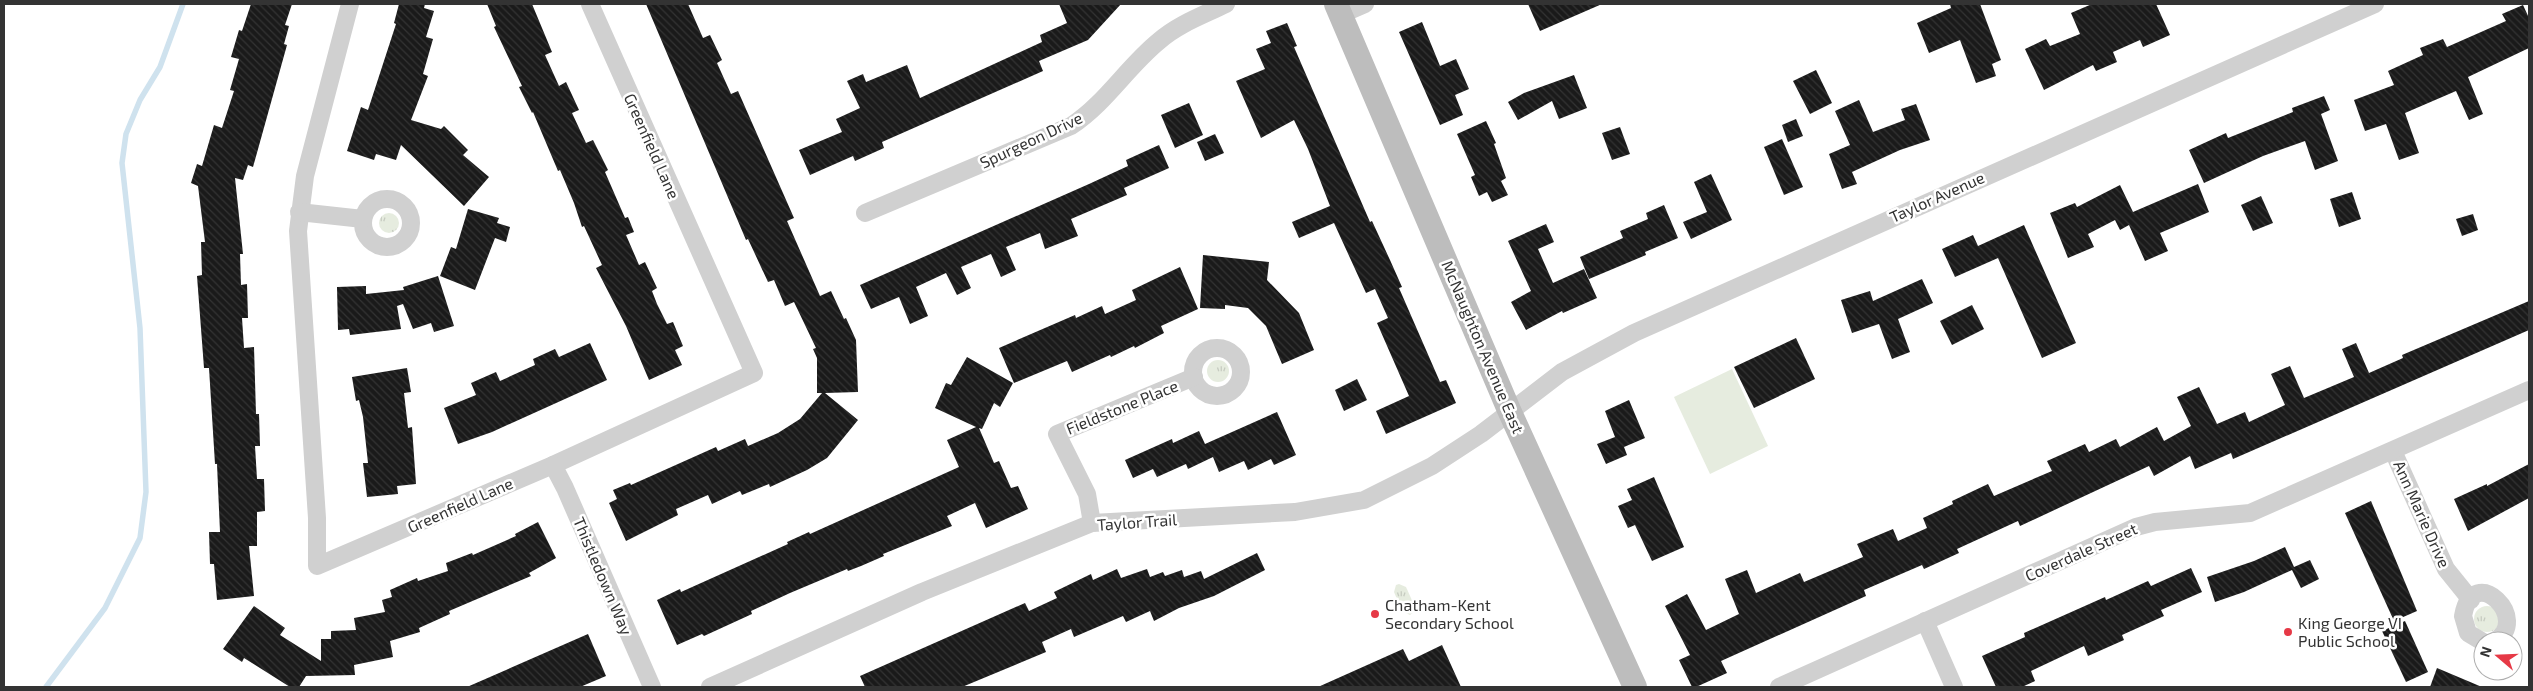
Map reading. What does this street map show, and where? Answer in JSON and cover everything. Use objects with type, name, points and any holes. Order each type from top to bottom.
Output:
[{"type":"main road","name":"McNaughton Avenue East","points":[[1339,9],[1510,410],[1635,687]]},
{"type":"street","name":"Greenfield Lane","points":[[350,4],[305,176],[299,212],[298,231],[317,518],[317,566],[552,465],[754,372],[590,4]]},
{"type":"street","name":"Spurgeon Drive","points":[[865,213],[1071,126],[1088,115],[1104,100],[1160,40],[1183,25],[1226,4]]},
{"type":"street","points":[[1339,9],[1366,4]]},
{"type":"street","name":"Taylor Avenue","points":[[1510,410],[1562,372],[1634,332],[2375,4]]},
{"type":"street","points":[[299,212],[364,219]]},
{"type":"street","name":"Fieldstone Place","points":[[1092,523],[1087,494],[1057,434],[1194,377]]},
{"type":"street","name":"Coverdale Street","points":[[1779,687],[2136,527],[2156,522],[2250,513],[2529,390]]},
{"type":"street","name":"Taylor Trail","points":[[710,687],[922,592],[1092,523],[1295,512],[1364,500],[1432,466],[1481,434],[1510,410]]},
{"type":"street","name":"Ann Marie Drive","points":[[2393,451],[2446,569],[2471,600]]},
{"type":"street","name":"Thistledown Way","points":[[552,465],[565,488],[652,687]]},
{"type":"street","points":[[2473,637],[2465,628],[2464,610],[2471,600],[2482,594],[2489,593],[2502,598],[2510,608],[2512,614],[2510,628],[2507,631]]},
{"type":"street","points":[[1925,621],[1954,687]]},
{"type":"green space","points":[[389,213],[396,216],[399,223],[396,230],[389,233],[382,230],[379,223],[382,216]]},
{"type":"green space","points":[[1218,360],[1228,367],[1229,371],[1222,381],[1218,382],[1208,375],[1207,371],[1214,361]]},
{"type":"green space","points":[[1732,369],[1768,446],[1710,474],[1674,397]]},
{"type":"green space","points":[[1399,584],[1406,587],[1415,607],[1415,611],[1410,615],[1402,611],[1394,592],[1396,585]]},
{"type":"green space","points":[[2482,607],[2492,607],[2499,614],[2499,624],[2492,631],[2482,631],[2475,624],[2475,614]]},
{"type":"building","points":[[251,4],[292,4],[285,25],[289,26],[284,44],[287,45],[253,167],[248,165],[243,180],[235,178],[243,254],[240,254],[241,285],[247,284],[248,318],[242,318],[244,348],[254,347],[256,414],[259,414],[260,446],[255,446],[257,479],[264,479],[265,511],[257,512],[257,546],[249,546],[254,596],[217,600],[214,564],[210,564],[209,532],[220,532],[217,464],[215,464],[209,368],[204,368],[197,276],[202,275],[201,242],[205,242],[198,186],[191,183],[197,164],[202,166],[214,125],[222,128],[234,91],[230,90],[239,59],[231,57],[239,30],[242,31]]},
{"type":"building","points":[[399,4],[425,4],[424,8],[434,11],[426,37],[433,39],[423,74],[428,76],[411,120],[441,129],[444,126],[468,150],[463,155],[489,177],[464,206],[401,145],[396,160],[376,154],[374,160],[347,151],[361,107],[368,110],[396,24],[394,23]]},
{"type":"building","points":[[487,4],[532,4],[552,52],[545,55],[559,86],[566,82],[579,110],[572,113],[586,143],[593,140],[608,170],[605,172],[625,218],[628,217],[634,232],[626,235],[639,265],[645,262],[657,288],[652,291],[657,304],[667,324],[673,322],[683,346],[675,350],[682,365],[649,380],[626,326],[596,268],[602,265],[584,226],[582,227],[560,170],[558,171],[533,112],[519,87],[522,86],[494,27],[496,26]]},
{"type":"building","points":[[646,4],[688,4],[703,38],[710,35],[722,60],[717,63],[731,94],[738,91],[794,218],[787,221],[820,296],[831,291],[856,340],[858,392],[825,393],[858,420],[827,458],[807,470],[770,487],[769,484],[742,495],[740,491],[712,504],[708,495],[676,509],[678,515],[626,541],[609,503],[617,499],[613,490],[630,483],[631,485],[716,447],[718,451],[745,439],[748,446],[778,433],[800,419],[822,393],[817,393],[817,358],[813,349],[816,348],[794,302],[785,306],[774,280],[768,282],[748,239],[746,240]]},
{"type":"building","points":[[1059,4],[1121,4],[1088,40],[1039,61],[1043,71],[882,142],[884,148],[855,161],[853,156],[810,175],[799,150],[842,132],[836,119],[860,108],[847,81],[863,74],[866,82],[907,65],[920,98],[1042,42],[1040,35],[1067,23]]},
{"type":"building","points":[[1528,4],[1602,4],[1540,31]]},
{"type":"building","points":[[1950,4],[1980,4],[2001,60],[1992,64],[1996,76],[1976,83],[1960,40],[1929,53],[1917,23],[1951,8]]},
{"type":"building","points":[[2092,4],[2156,4],[2170,35],[2143,47],[2140,40],[2113,52],[2117,62],[2096,71],[2093,65],[2044,90],[2025,49],[2046,39],[2050,46],[2080,34],[2071,13]]},
{"type":"building","points":[[2523,5],[2529,18],[2529,48],[2468,77],[2483,114],[2469,120],[2456,91],[2405,113],[2419,153],[2399,160],[2386,124],[2365,131],[2354,100],[2394,85],[2388,71],[2423,55],[2420,48],[2443,39],[2447,47],[2506,21],[2502,14]]},
{"type":"building","points":[[1422,22],[1440,66],[1456,59],[1469,89],[1455,95],[1463,115],[1440,125],[1399,32]]},
{"type":"building","points":[[1287,23],[1297,46],[1294,47],[1370,222],[1372,221],[1402,287],[1399,288],[1440,382],[1446,380],[1456,403],[1386,434],[1376,411],[1409,396],[1377,323],[1388,318],[1375,289],[1366,293],[1334,223],[1299,238],[1292,222],[1330,206],[1308,149],[1294,120],[1261,138],[1236,81],[1265,69],[1256,49],[1271,43],[1266,31]]},
{"type":"building","points":[[1816,70],[1832,103],[1810,114],[1793,81]]},
{"type":"building","points":[[1574,75],[1587,108],[1559,119],[1552,101],[1518,120],[1508,102],[1524,93]]},
{"type":"building","points":[[2324,96],[2330,110],[2321,114],[2338,161],[2315,170],[2305,141],[2263,156],[2204,183],[2189,150],[2226,133],[2228,138],[2293,112],[2292,108]]},
{"type":"building","points":[[1859,100],[1873,132],[1905,120],[1901,109],[1916,104],[1930,140],[1900,150],[1852,172],[1857,184],[1842,189],[1829,154],[1850,145],[1835,111]]},
{"type":"building","points":[[1189,103],[1203,135],[1175,148],[1161,115]]},
{"type":"building","points":[[1796,119],[1803,136],[1788,142],[1782,125]]},
{"type":"building","points":[[1486,121],[1496,143],[1494,144],[1506,178],[1501,181],[1508,195],[1492,202],[1487,192],[1479,196],[1471,177],[1475,175],[1457,134]]},
{"type":"building","points":[[1620,127],[1630,154],[1612,160],[1602,133]]},
{"type":"building","points":[[1215,134],[1224,153],[1205,161],[1197,142]]},
{"type":"building","points":[[1782,139],[1803,187],[1784,195],[1764,147]]},
{"type":"building","points":[[1159,145],[1169,168],[1124,188],[1127,195],[1071,219],[1078,236],[1045,249],[1040,233],[1006,247],[1016,270],[1001,277],[991,254],[961,267],[971,288],[957,295],[946,273],[916,287],[928,316],[910,324],[899,297],[871,309],[860,285],[1128,166],[1126,160]]},
{"type":"building","points":[[1711,174],[1732,220],[1691,239],[1683,222],[1707,212],[1694,182]]},
{"type":"building","points":[[2198,184],[2209,212],[2160,233],[2168,251],[2145,261],[2129,225],[2120,230],[2115,220],[2088,234],[2094,247],[2068,258],[2050,213],[2075,203],[2077,207],[2120,185],[2133,212]]},
{"type":"building","points":[[2352,192],[2361,219],[2339,227],[2330,199]]},
{"type":"building","points":[[2261,196],[2273,223],[2253,231],[2241,205]]},
{"type":"building","points":[[1664,205],[1678,238],[1645,252],[1646,255],[1589,279],[1580,257],[1623,238],[1620,231],[1648,219],[1646,213]]},
{"type":"building","points":[[468,209],[499,218],[497,223],[510,227],[506,242],[495,238],[475,290],[440,276],[451,247],[456,249]]},
{"type":"building","points":[[2473,214],[2478,230],[2462,236],[2456,219]]},
{"type":"building","points":[[1546,224],[1554,242],[1538,249],[1553,283],[1584,269],[1597,298],[1563,313],[1562,311],[1526,330],[1511,302],[1531,291],[1508,241]]},
{"type":"building","points":[[2024,225],[2076,343],[2042,358],[1998,258],[1955,277],[1942,249],[1973,235],[1978,246]]},
{"type":"building","points":[[1203,255],[1269,262],[1267,280],[1299,313],[1314,350],[1282,364],[1266,326],[1248,308],[1225,305],[1225,309],[1200,308]]},
{"type":"building","points":[[1180,267],[1198,309],[1161,326],[1164,333],[1135,348],[1134,346],[1111,357],[1110,355],[1072,372],[1067,361],[1014,383],[999,348],[1075,315],[1076,318],[1102,306],[1105,314],[1136,300],[1132,290]]},
{"type":"building","points":[[438,276],[454,326],[434,332],[431,323],[413,329],[403,304],[397,306],[401,329],[350,335],[349,329],[338,330],[337,287],[366,286],[366,294],[404,290],[403,287]]},
{"type":"building","points":[[1922,279],[1933,303],[1898,319],[1910,352],[1892,359],[1879,324],[1852,333],[1841,300],[1870,291],[1873,301]]},
{"type":"building","points":[[2529,301],[2529,330],[2233,459],[2231,453],[2195,469],[2190,456],[2154,476],[2149,466],[2020,526],[2018,521],[1957,549],[1959,553],[1924,569],[1922,565],[1864,590],[1866,596],[1721,661],[1727,673],[1696,687],[1692,687],[1679,660],[1690,655],[1665,606],[1687,594],[1706,630],[1739,614],[1725,579],[1747,570],[1756,593],[1800,573],[1804,582],[1863,557],[1857,544],[1893,529],[1898,541],[1927,528],[1923,518],[1953,504],[1952,501],[1988,484],[1994,496],[2052,471],[2047,461],[2085,444],[2089,452],[2116,439],[2120,447],[2157,427],[2164,441],[2191,426],[2177,397],[2199,387],[2217,424],[2245,412],[2249,422],[2285,405],[2271,374],[2290,366],[2304,398],[2354,377],[2342,349],[2356,343],[2369,373],[2403,358],[2402,355]]},
{"type":"building","points":[[1972,305],[1984,329],[1952,345],[1940,321]]},
{"type":"building","points":[[1796,338],[1815,379],[1754,408],[1734,367]]},
{"type":"building","points":[[590,343],[607,380],[492,432],[458,444],[444,408],[476,395],[471,383],[496,372],[500,381],[535,365],[533,359],[555,349],[559,357]]},
{"type":"building","points":[[967,357],[1013,383],[1000,407],[994,403],[982,429],[979,428],[994,463],[999,461],[1011,488],[1018,486],[1028,509],[986,528],[975,503],[947,516],[952,526],[883,554],[884,556],[861,566],[848,571],[847,569],[790,593],[751,611],[752,614],[704,636],[702,634],[677,645],[657,600],[680,589],[681,592],[788,544],[787,542],[809,532],[810,534],[959,467],[947,440],[976,427],[935,408],[946,383],[951,385]]},
{"type":"building","points":[[407,368],[411,392],[404,393],[408,428],[412,427],[416,484],[397,486],[398,494],[367,497],[363,463],[368,463],[363,417],[359,400],[356,401],[352,377]]},
{"type":"building","points":[[1357,379],[1367,400],[1344,411],[1335,390]]},
{"type":"building","points":[[1629,400],[1645,438],[1624,447],[1627,455],[1606,464],[1597,444],[1615,437],[1605,411]]},
{"type":"building","points":[[1277,412],[1296,455],[1274,465],[1271,459],[1248,470],[1244,461],[1219,472],[1213,457],[1188,469],[1186,464],[1157,477],[1153,469],[1133,478],[1125,460],[1172,439],[1173,443],[1199,431],[1205,444]]},
{"type":"building","points":[[2529,464],[2529,498],[2468,531],[2454,499],[2487,484],[2487,486]]},
{"type":"building","points":[[1654,477],[1684,547],[1652,561],[1635,525],[1628,528],[1618,506],[1632,500],[1627,489]]},
{"type":"building","points":[[2371,501],[2417,611],[2394,621],[2345,513]]},
{"type":"building","points":[[538,522],[556,558],[529,573],[531,576],[449,611],[450,614],[419,628],[420,632],[390,641],[393,657],[354,665],[355,675],[306,676],[299,687],[290,687],[244,658],[242,662],[223,649],[254,606],[285,628],[280,635],[321,661],[321,639],[331,639],[331,631],[356,630],[354,618],[385,612],[382,600],[392,597],[390,590],[417,578],[418,581],[448,571],[446,563],[472,553],[473,555],[516,536],[515,534]]},
{"type":"building","points":[[2285,547],[2294,567],[2310,560],[2319,579],[2301,588],[2292,570],[2244,592],[2215,602],[2207,577],[2254,561]]},
{"type":"building","points":[[1257,553],[1265,570],[1214,596],[1179,608],[1154,621],[1150,611],[1126,622],[1123,616],[1074,637],[1071,629],[1042,642],[1046,652],[962,687],[865,687],[860,676],[1025,603],[1029,611],[1057,598],[1054,592],[1091,574],[1093,580],[1117,569],[1121,578],[1147,569],[1150,577],[1163,572],[1165,576],[1182,570],[1184,577],[1201,571],[1204,579]]},
{"type":"building","points":[[2191,568],[2202,592],[2161,610],[2164,616],[2122,635],[2124,640],[2088,656],[2084,646],[2031,671],[2035,681],[2022,687],[1996,687],[1982,656],[2025,637],[2024,633],[2105,597],[2106,600],[2148,581],[2151,586]]},
{"type":"building","points":[[2405,621],[2428,672],[2406,682],[2382,631]]},
{"type":"building","points":[[588,634],[606,676],[580,687],[467,687]]},
{"type":"building","points":[[1442,645],[1461,687],[1318,687],[1403,649],[1409,661]]},
{"type":"building","points":[[2437,668],[2482,687],[2430,687]]},
{"type":"waterway","points":[[46,687],[105,608],[140,538],[146,492],[140,328],[122,163],[126,134],[140,100],[160,67],[183,4]]},
{"type":"place","name":"Chatham-Kent Secondary School","points":[[1375,614]]},
{"type":"place","name":"King George VI Public School","points":[[2288,632]]}]
